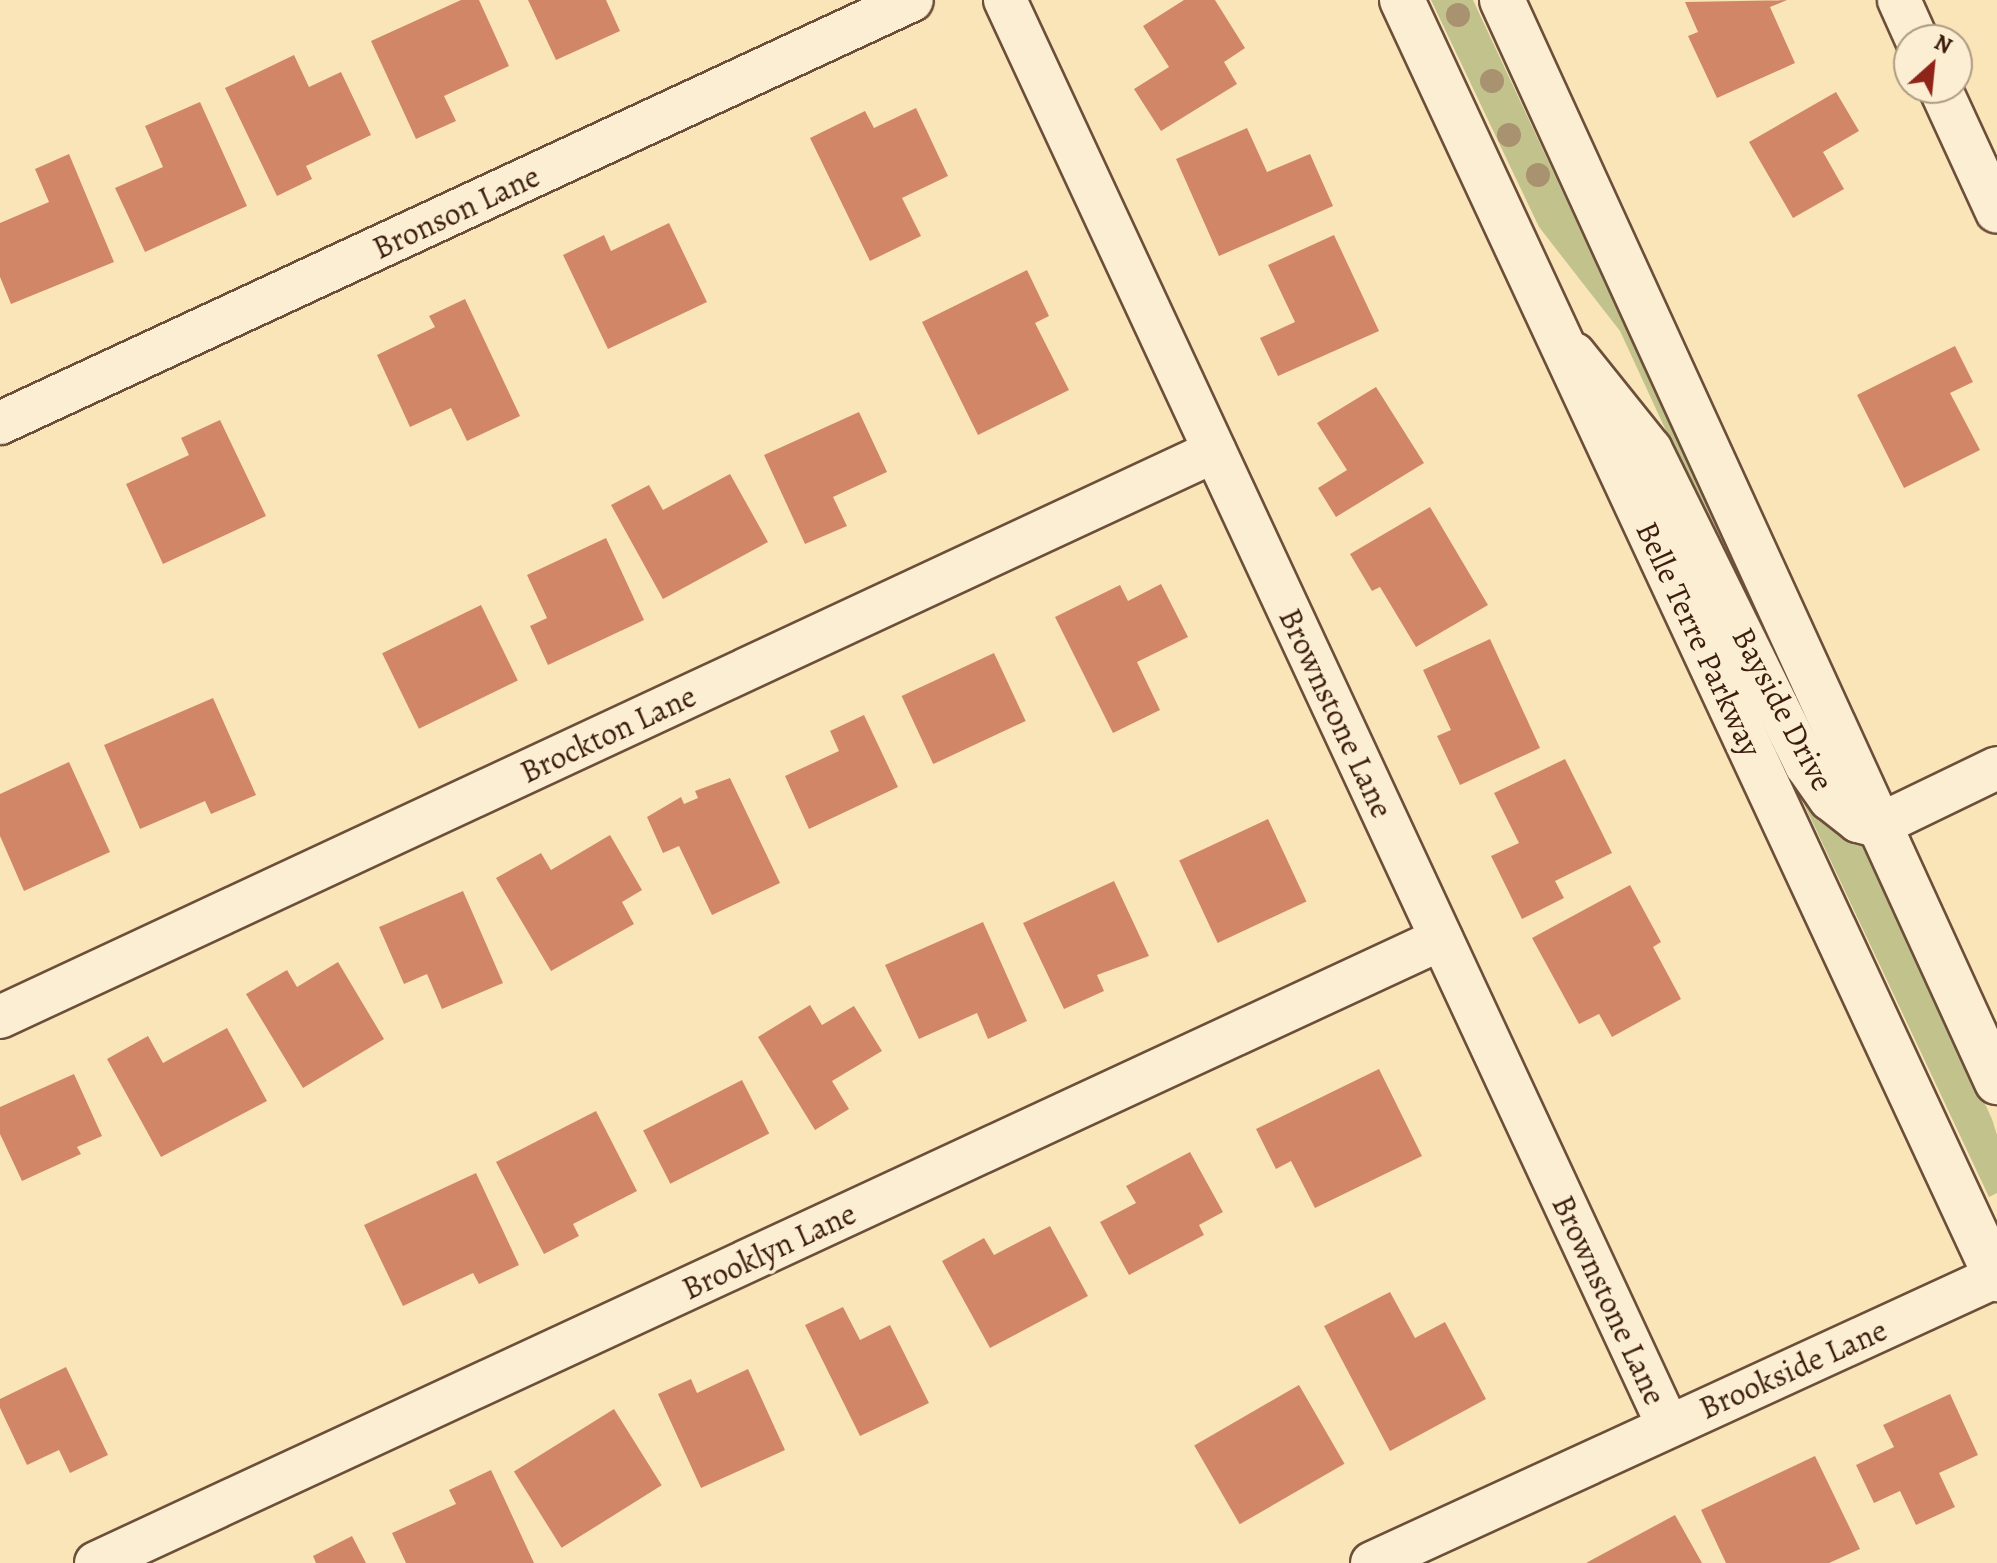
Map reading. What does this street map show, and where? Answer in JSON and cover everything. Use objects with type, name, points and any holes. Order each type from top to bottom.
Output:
[{"type":"main road","name":"Belle Terre Parkway","points":[[1402,0],[1997,1277]]},
{"type":"main road","points":[[1502,0],[1877,826],[1997,1082]]},
{"type":"street","name":"Bronson Lane","points":[[0,423],[912,0]]},
{"type":"street","name":"Brownstone Lane","points":[[1005,0],[1668,1426]]},
{"type":"street","points":[[1899,0],[1910,24]]},
{"type":"street","points":[[1947,104],[1997,212]]},
{"type":"street","name":"Bayside Drive","points":[[1560,339],[1651,450],[1812,774],[1844,812],[1877,826]]},
{"type":"street","name":"Brockton Lane","points":[[0,1017],[1215,451]]},
{"type":"street","points":[[1877,826],[1997,768]]},
{"type":"street","name":"Brooklyn Lane","points":[[96,1563],[1441,939]]},
{"type":"street","name":"Brookside Lane","points":[[1372,1563],[1997,1277]]},
{"type":"green space","points":[[1431,0],[1473,0],[1819,741],[1811,745],[1620,331],[1539,227]]},
{"type":"green space","points":[[1795,785],[1861,833],[1992,1119],[1997,1135],[1997,1193],[1989,1197]]},
{"type":"building","points":[[461,0],[479,0],[509,66],[444,96],[456,121],[416,139],[371,41]]},
{"type":"building","points":[[528,0],[606,0],[620,31],[556,60]]},
{"type":"building","points":[[1184,0],[1215,0],[1245,48],[1224,62],[1237,84],[1161,131],[1134,89],[1169,67],[1143,26]]},
{"type":"building","points":[[1787,0],[1770,7],[1795,63],[1717,98],[1688,36],[1698,32],[1685,2]]},
{"type":"building","points":[[294,55],[309,87],[341,72],[371,135],[306,166],[312,179],[277,196],[225,88]]},
{"type":"building","points":[[1836,92],[1859,131],[1823,152],[1844,189],[1793,218],[1749,142]]},
{"type":"building","points":[[200,102],[247,206],[145,252],[115,188],[163,167],[145,126]]},
{"type":"building","points":[[916,108],[948,176],[902,198],[921,236],[870,261],[810,138],[865,111],[874,128]]},
{"type":"building","points":[[1247,128],[1267,172],[1310,154],[1333,206],[1219,256],[1176,159]]},
{"type":"building","points":[[69,154],[114,262],[11,304],[0,277],[0,223],[49,202],[35,169]]},
{"type":"building","points":[[669,223],[707,302],[608,349],[563,255],[604,235],[611,251]]},
{"type":"building","points":[[1334,235],[1379,331],[1278,376],[1260,338],[1295,322],[1268,265]]},
{"type":"building","points":[[1027,270],[1049,316],[1035,323],[1069,390],[978,435],[922,322]]},
{"type":"building","points":[[465,299],[520,416],[467,441],[451,408],[410,427],[377,355],[435,327],[429,316]]},
{"type":"building","points":[[1955,346],[1973,382],[1950,393],[1980,450],[1904,488],[1857,395]]},
{"type":"building","points":[[1376,387],[1424,463],[1336,517],[1318,488],[1347,470],[1317,423]]},
{"type":"building","points":[[859,412],[887,472],[833,497],[847,526],[805,544],[764,455]]},
{"type":"building","points":[[220,420],[266,516],[163,564],[126,484],[189,455],[181,438]]},
{"type":"building","points":[[730,474],[768,542],[663,599],[611,505],[649,485],[663,510]]},
{"type":"building","points":[[1430,507],[1488,605],[1416,647],[1380,587],[1372,591],[1350,554]]},
{"type":"building","points":[[606,538],[644,620],[548,665],[530,626],[547,618],[527,575]]},
{"type":"building","points":[[1161,584],[1188,637],[1137,662],[1160,710],[1113,733],[1055,617],[1120,585],[1128,601]]},
{"type":"building","points":[[481,605],[518,680],[419,729],[382,653]]},
{"type":"building","points":[[1490,639],[1540,748],[1460,785],[1437,736],[1451,730],[1423,670]]},
{"type":"building","points":[[994,653],[1026,721],[933,764],[902,696]]},
{"type":"building","points":[[213,698],[256,795],[211,814],[205,801],[140,829],[104,745]]},
{"type":"building","points":[[864,715],[898,787],[809,829],[785,776],[839,751],[830,731]]},
{"type":"building","points":[[1565,759],[1612,853],[1555,881],[1564,898],[1522,919],[1491,856],[1519,843],[1494,793]]},
{"type":"building","points":[[69,762],[110,852],[24,891],[0,836],[0,794]]},
{"type":"building","points":[[730,778],[780,883],[712,915],[679,846],[663,853],[647,817],[681,797],[684,804],[698,798],[695,791]]},
{"type":"building","points":[[1268,819],[1306,901],[1218,943],[1179,860]]},
{"type":"building","points":[[610,835],[642,890],[622,902],[634,924],[551,971],[496,878],[541,853],[551,870]]},
{"type":"building","points":[[1114,881],[1149,956],[1097,975],[1104,991],[1064,1009],[1023,923]]},
{"type":"building","points":[[1630,885],[1661,942],[1653,947],[1681,999],[1612,1037],[1599,1014],[1579,1024],[1532,938]]},
{"type":"building","points":[[463,891],[503,983],[442,1009],[427,974],[404,984],[379,927]]},
{"type":"building","points":[[983,922],[1027,1021],[988,1039],[977,1013],[919,1039],[885,965]]},
{"type":"building","points":[[338,962],[384,1039],[303,1088],[246,994],[287,970],[297,987]]},
{"type":"building","points":[[810,1005],[822,1025],[854,1006],[882,1051],[832,1081],[849,1109],[815,1130],[758,1037]]},
{"type":"building","points":[[227,1028],[267,1101],[161,1157],[107,1059],[148,1036],[163,1063]]},
{"type":"building","points":[[1379,1069],[1422,1156],[1315,1208],[1291,1161],[1276,1169],[1256,1129]]},
{"type":"building","points":[[74,1074],[102,1136],[77,1147],[81,1154],[22,1181],[0,1134],[0,1107]]},
{"type":"building","points":[[742,1080],[769,1133],[670,1184],[643,1130]]},
{"type":"building","points":[[596,1111],[637,1191],[573,1224],[579,1236],[544,1254],[496,1162]]},
{"type":"building","points":[[1190,1152],[1223,1212],[1199,1225],[1204,1235],[1129,1275],[1100,1222],[1136,1203],[1126,1186]]},
{"type":"building","points":[[476,1173],[519,1265],[479,1284],[473,1273],[403,1306],[364,1225]]},
{"type":"building","points":[[1050,1226],[1088,1296],[990,1348],[942,1261],[984,1238],[994,1255]]},
{"type":"building","points":[[1390,1292],[1415,1338],[1445,1322],[1486,1399],[1390,1451],[1324,1326]]},
{"type":"building","points":[[843,1307],[860,1340],[890,1325],[929,1403],[860,1436],[805,1325]]},
{"type":"building","points":[[66,1367],[108,1455],[70,1473],[59,1450],[27,1465],[0,1408],[0,1399]]},
{"type":"building","points":[[748,1369],[785,1450],[701,1488],[658,1394],[691,1379],[697,1393]]},
{"type":"building","points":[[1299,1385],[1344,1464],[1240,1524],[1194,1446]]},
{"type":"building","points":[[1950,1394],[1978,1455],[1939,1473],[1955,1507],[1916,1525],[1900,1491],[1874,1503],[1856,1465],[1894,1447],[1883,1425]]},
{"type":"building","points":[[614,1409],[662,1485],[562,1548],[514,1472]]},
{"type":"building","points":[[1815,1456],[1860,1549],[1829,1563],[1726,1563],[1701,1510]]},
{"type":"building","points":[[491,1470],[534,1563],[406,1563],[392,1533],[456,1504],[449,1490]]},
{"type":"building","points":[[1675,1515],[1702,1563],[1586,1563]]},
{"type":"building","points":[[352,1536],[366,1563],[316,1563],[313,1556]]}]
